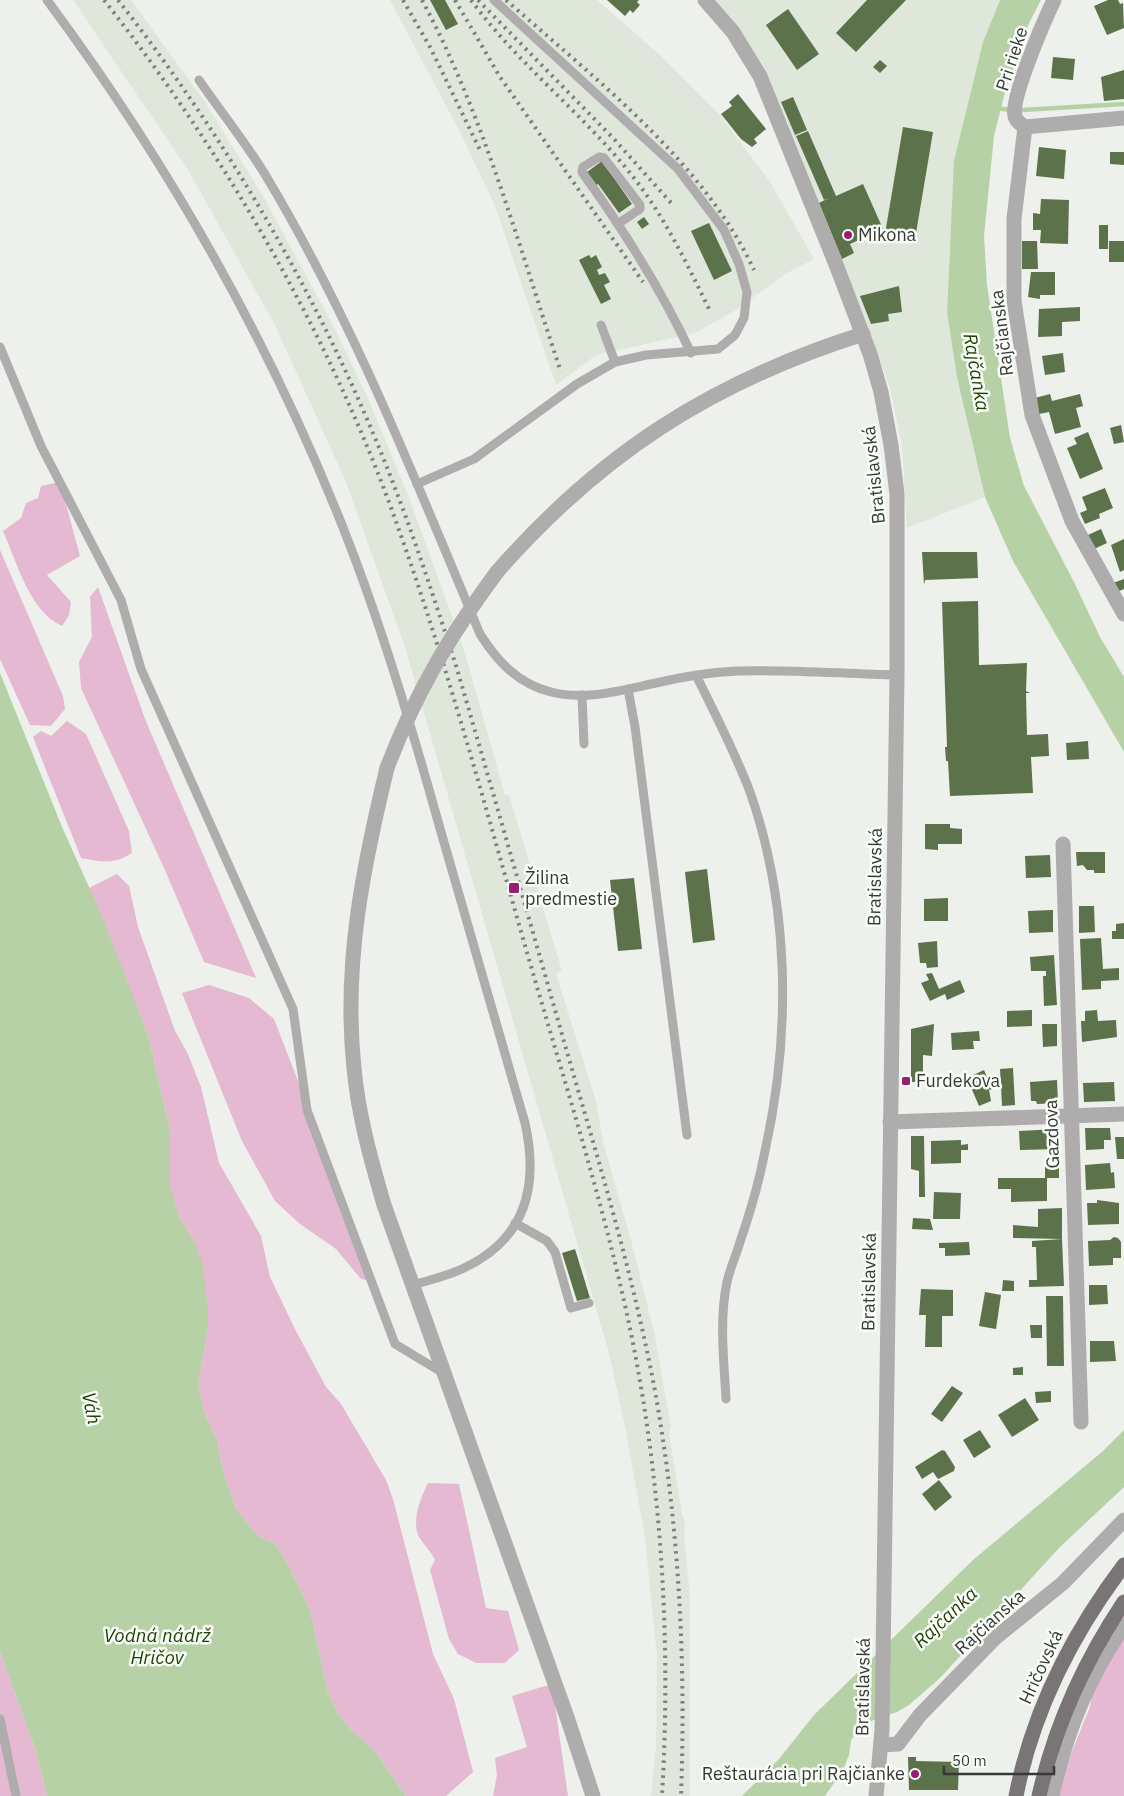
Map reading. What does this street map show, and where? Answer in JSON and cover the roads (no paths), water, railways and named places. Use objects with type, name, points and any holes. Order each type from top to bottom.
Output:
[{"type":"main road","name":"Hričovská","points":[[1016,1796],[1027,1751],[1048,1691],[1077,1634],[1124,1564]]},
{"type":"main road","points":[[1038,1796],[1051,1747],[1071,1696],[1098,1642],[1124,1602]]},
{"type":"street","name":"Bratislavská","points":[[705,0],[733,32],[760,76],[863,334],[881,392],[898,494],[881,1737],[876,1796]]},
{"type":"street","name":"Pri rieke","points":[[1026,127],[1017,121],[1014,114],[1034,49],[1054,0]]},
{"type":"street","points":[[1026,127],[1124,118]]},
{"type":"street","name":"Rajčianska","points":[[1026,127],[1014,219],[1014,301],[1032,415],[1072,521],[1124,614]]},
{"type":"street","points":[[593,1796],[568,1720],[384,1205],[370,1158],[354,1068],[351,1022],[355,923],[370,836],[387,768],[402,728],[423,684],[459,625],[497,572],[566,499],[618,456],[650,433],[714,396],[761,372],[863,334]]},
{"type":"street","name":"Gazdova","points":[[1063,844],[1081,1422]]},
{"type":"street","points":[[890,1122],[1124,1114]]},
{"type":"street","name":"Rajčianska","points":[[881,1737],[898,1744],[920,1715],[995,1638],[1063,1583],[1124,1520]]},
{"type":"street","points":[[1052,1796],[1056,1776],[1079,1710],[1104,1658],[1124,1626]]},
{"type":"lane","points":[[48,0],[122,105],[182,201],[225,277],[267,359],[338,516],[377,620],[406,708],[526,1123],[532,1163],[531,1178],[526,1202],[516,1223],[502,1241],[483,1258],[462,1269],[412,1285]]},
{"type":"lane","points":[[417,484],[474,459],[577,384],[615,362],[646,356],[718,349],[735,334],[744,318],[747,292],[739,264],[724,230],[678,169],[494,0]]},
{"type":"lane","points":[[199,80],[265,176],[323,282],[355,344],[417,484],[480,634],[492,653],[510,672],[530,684],[549,692],[582,696],[696,676],[738,671],[897,675]]},
{"type":"lane","points":[[619,223],[640,209],[640,205],[604,158],[599,156],[584,168],[582,172],[619,223],[677,324],[691,353]]},
{"type":"lane","points":[[602,325],[615,362]]},
{"type":"lane","points":[[0,347],[41,446],[121,600],[141,669],[293,1009],[307,1110],[395,1344],[443,1373]]},
{"type":"lane","points":[[696,676],[731,746],[750,793],[766,848],[778,919],[783,996],[777,1090],[769,1135],[748,1216],[727,1282],[723,1339],[726,1399]]},
{"type":"lane","points":[[628,688],[635,727],[687,1135]]},
{"type":"lane","points":[[582,696],[584,744]]},
{"type":"lane","points":[[516,1223],[547,1241],[555,1252],[571,1308],[589,1303]]},
{"type":"lane","points":[[0,1719],[16,1796]]},
{"type":"water","name":"Rajčanka","points":[[1000,0],[1041,0],[1029,23],[1006,88],[994,136],[984,236],[987,285],[1010,438],[1024,486],[1074,582],[1100,637],[1124,677],[1124,752],[1013,561],[985,497],[957,377],[947,312],[954,161],[983,42]]},
{"type":"water","name":"Vodná nádrž Hričov","points":[[0,673],[62,827],[102,916],[148,1035],[169,1126],[170,1187],[180,1219],[194,1241],[202,1262],[208,1307],[207,1334],[198,1384],[204,1411],[217,1440],[223,1471],[236,1509],[258,1536],[275,1544],[288,1564],[310,1610],[328,1693],[338,1714],[352,1731],[374,1750],[406,1796],[47,1796],[36,1751],[0,1652]]},
{"type":"water","name":"Rajčanka","points":[[1124,1430],[1124,1487],[1059,1548],[940,1678],[909,1705],[897,1712],[875,1719],[861,1728],[851,1740],[849,1755],[843,1770],[825,1796],[742,1796],[779,1759],[814,1715],[973,1560],[1103,1451]]},
{"type":"waterway","points":[[1022,110],[1124,104]]},
{"type":"waterway","points":[[996,108],[1010,110]]},
{"type":"railway","points":[[104,0],[186,112],[260,230],[294,291],[355,417],[381,481],[441,655],[583,1142],[632,1338],[651,1452],[662,1566],[665,1681],[662,1796]]},
{"type":"railway","points":[[118,0],[159,55],[236,169],[304,288],[364,412],[390,475],[417,547],[457,669],[616,1224],[647,1349],[670,1492],[679,1593],[682,1694],[681,1796]]},
{"type":"railway","points":[[403,0],[430,47],[481,152]]},
{"type":"railway","points":[[422,0],[464,89],[482,136],[561,372]]},
{"type":"railway","points":[[455,0],[500,77],[643,282]]},
{"type":"railway","points":[[471,0],[508,45],[591,129],[630,173],[664,222],[710,311]]},
{"type":"railway","points":[[478,0],[614,139],[672,204]]},
{"type":"railway","points":[[506,0],[610,91],[676,157],[706,193],[732,230],[754,270]]},
{"type":"place","name":"Mikona","points":[[848,235]]},
{"type":"place","name":"Žilina predmestie","points":[[514,888]]},
{"type":"place","name":"Furdekova","points":[[906,1081]]},
{"type":"place","name":"Reštaurácia pri Rajčianke","points":[[915,1774]]},
{"type":"water label","name":"Váh","points":[[92,1408]]}]
